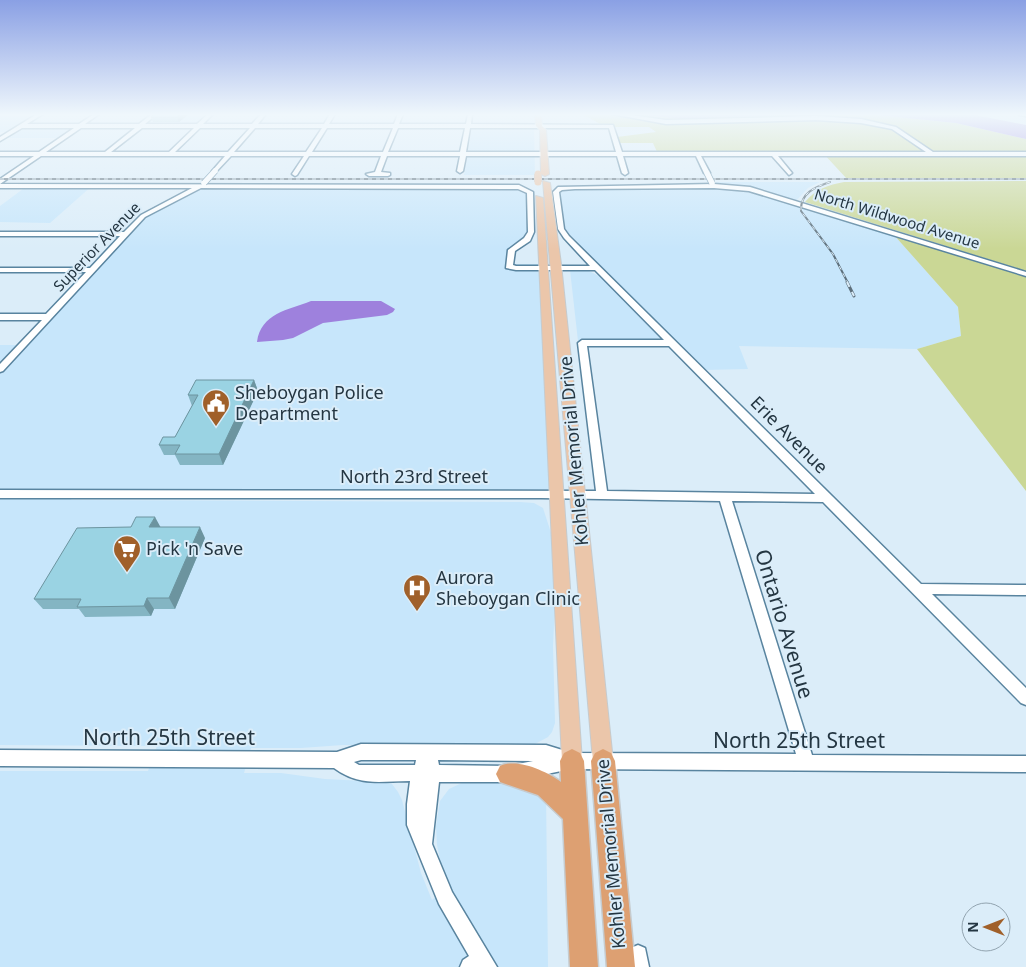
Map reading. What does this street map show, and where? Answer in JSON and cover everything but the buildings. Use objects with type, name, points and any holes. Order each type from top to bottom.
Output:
[{"type":"highway","name":"Kohler Memorial Drive","points":[[572,761],[584,967]]},
{"type":"highway","name":"Kohler Memorial Drive","points":[[603,761],[633,963]]},
{"type":"highway","points":[[508,774],[535,779],[546,784],[557,792],[575,814]]},
{"type":"main road","points":[[540,159],[542,178]]},
{"type":"main road","name":"Kohler Memorial Drive","points":[[542,178],[550,266],[578,496],[603,761]]},
{"type":"main road","name":"Kohler Memorial Drive","points":[[542,178],[550,266],[556,494],[572,761]]},
{"type":"street","points":[[0,182],[33,159]]},
{"type":"street","name":"Superior Avenue","points":[[0,369],[160,200],[202,185],[225,159]]},
{"type":"street","points":[[294,174],[304,159]]},
{"type":"street","points":[[377,174],[383,159]]},
{"type":"street","points":[[460,171],[462,159]]},
{"type":"street","points":[[621,159],[626,174]]},
{"type":"street","points":[[699,159],[713,184]]},
{"type":"street","points":[[778,159],[789,173]]},
{"type":"street","points":[[369,174],[388,174]]},
{"type":"street","name":"North Wildwood Avenue","points":[[562,187],[713,184],[742,187],[1026,274]]},
{"type":"street","points":[[0,186],[513,186],[525,188],[530,192],[531,232],[527,239],[514,248],[510,258],[509,265],[511,267],[595,266]]},
{"type":"street","points":[[160,200],[171,186]]},
{"type":"street","name":"Erie Avenue","points":[[562,187],[556,192],[561,229],[566,237],[1026,698]]},
{"type":"street","points":[[0,234],[126,234]]},
{"type":"street","points":[[0,270],[92,270]]},
{"type":"street","points":[[0,317],[48,317]]},
{"type":"street","points":[[602,496],[582,343],[673,343]]},
{"type":"street","name":"North 23rd Street","points":[[0,494],[556,494],[578,496],[827,498]]},
{"type":"street","name":"Ontario Avenue","points":[[724,498],[806,762]]},
{"type":"street","points":[[918,589],[1026,590]]},
{"type":"street","name":"North 25th Street","points":[[0,758],[337,760],[361,752],[427,752],[546,753],[572,761]]},
{"type":"street","points":[[427,752],[424,842],[445,898],[480,964]]},
{"type":"street","name":"North 25th Street","points":[[337,760],[352,771],[360,772],[508,774],[572,761],[1026,764]]},
{"type":"shaded area","points":[[467,159],[535,159],[535,175],[464,175]]},
{"type":"shaded area","points":[[716,182],[820,182],[808,188],[794,203],[894,235],[958,307],[961,336],[917,349],[739,346],[748,369],[704,370],[676,342],[578,341],[570,270],[589,271],[599,276],[609,274],[565,230],[559,191],[565,188],[719,187]]},
{"type":"shaded area","points":[[93,185],[50,223],[0,222],[0,206],[27,186]]},
{"type":"shaded area","points":[[200,186],[518,186],[529,190],[531,232],[515,248],[512,264],[543,264],[556,495],[74,495],[71,500],[520,502],[534,503],[543,508],[552,536],[555,603],[553,646],[555,723],[548,737],[535,744],[521,746],[343,745],[301,748],[251,748],[244,773],[281,773],[325,779],[392,784],[402,800],[421,873],[432,900],[446,888],[437,845],[436,826],[440,801],[449,789],[466,781],[519,781],[546,792],[548,967],[0,967],[0,771],[148,771],[157,746],[0,745],[0,345],[22,345],[143,216]]},
{"type":"shaded area","points":[[311,301],[381,301],[395,309],[387,315],[323,323],[293,338],[257,342],[260,332],[270,319],[285,310]]},
{"type":"green space","points":[[829,159],[1026,159],[1026,178],[847,179]]},
{"type":"green space","points":[[1026,181],[1026,271],[805,202],[823,188],[844,182]]},
{"type":"green space","points":[[894,235],[1026,276],[1026,491],[917,349],[961,336],[958,307]]},
{"type":"railway","points":[[0,179],[1026,179]]},
{"type":"railway","points":[[830,182],[819,186],[806,195],[801,205],[801,211],[833,254],[848,283]]},
{"type":"railway","points":[[847,282],[854,296]]},
{"type":"place","name":"Sheboygan Police Department","points":[[216,427]]},
{"type":"place","name":"Pick 'n Save","points":[[127,573]]},
{"type":"place","name":"Aurora Sheboygan Clinic","points":[[417,612]]}]
